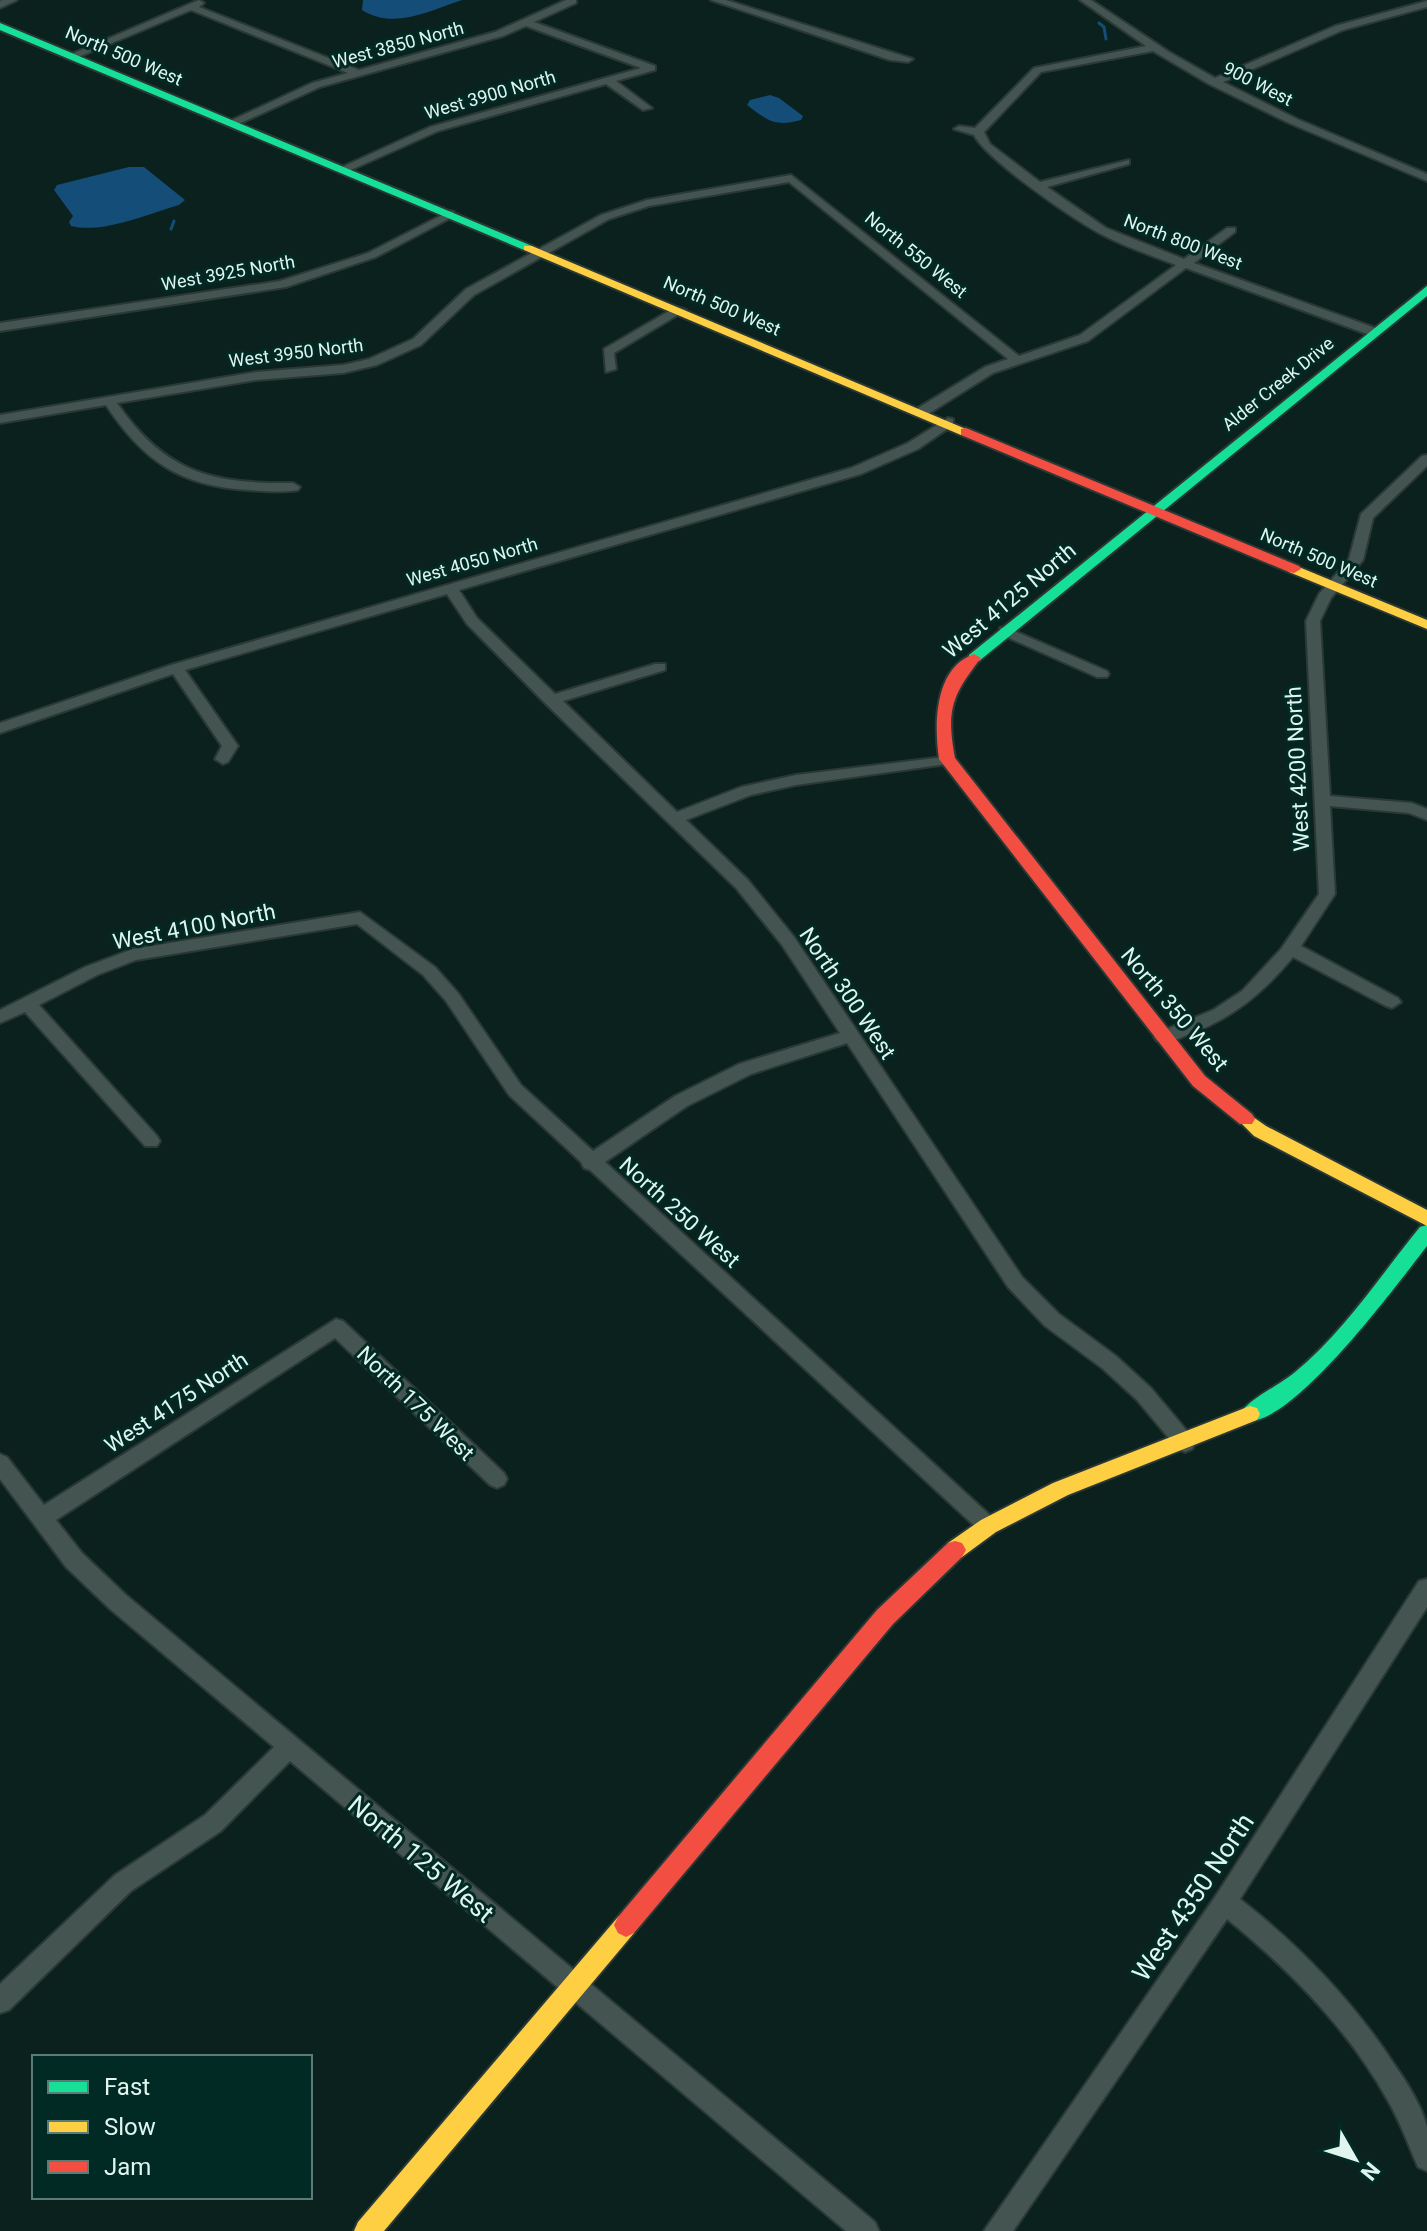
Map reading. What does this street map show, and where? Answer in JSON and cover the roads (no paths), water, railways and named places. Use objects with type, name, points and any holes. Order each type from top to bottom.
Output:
[{"type":"street","points":[[0,5],[12,0]]},
{"type":"street","points":[[72,56],[204,0]]},
{"type":"street","points":[[716,0],[883,55],[908,59]]},
{"type":"street","points":[[738,7],[752,0]]},
{"type":"street","name":"900 West","points":[[1085,0],[1151,48],[1213,82],[1319,135],[1427,178]]},
{"type":"street","name":"West 3850 North","points":[[234,123],[316,85],[528,23],[572,1]]},
{"type":"street","points":[[1213,82],[1339,28],[1427,4]]},
{"type":"street","points":[[189,6],[355,72]]},
{"type":"street","name":"West 3900 North","points":[[344,170],[434,129],[651,68],[528,23]]},
{"type":"street","name":"North 500 West","points":[[0,26],[1427,625]]},
{"type":"street","points":[[959,129],[978,132],[1038,70],[1151,48]]},
{"type":"street","points":[[607,80],[647,108]]},
{"type":"street","name":"North 800 West","points":[[978,132],[985,146],[1102,230],[1185,264],[1374,332]]},
{"type":"street","points":[[1038,186],[1125,162]]},
{"type":"street","name":"West 3950 North","points":[[0,419],[256,376],[343,369],[373,362],[417,342],[470,292],[629,207],[791,178]]},
{"type":"street","name":"North 550 West","points":[[791,178],[1018,361]]},
{"type":"street","name":"West 3925 North","points":[[0,327],[282,284],[372,255],[450,214]]},
{"type":"street","points":[[923,411],[969,380],[1084,338],[1231,230]]},
{"type":"street","name":"Alder Creek Drive","points":[[1154,510],[1427,290]]},
{"type":"street","points":[[610,369],[608,352],[680,310]]},
{"type":"street","points":[[109,400],[144,449],[187,475],[254,488],[293,487]]},
{"type":"street","name":"West 4050 North","points":[[0,728],[176,668],[856,471],[913,446],[948,422]]},
{"type":"street","name":"West 4200 North","points":[[1163,1037],[1210,1020],[1241,1002],[1310,926],[1327,894],[1313,621],[1332,585],[1356,560],[1363,524],[1373,506],[1427,459]]},
{"type":"street","name":"West 4125 North","points":[[947,759],[941,733],[945,693],[957,672],[1154,510]]},
{"type":"street","name":"North 300 West","points":[[450,587],[472,621],[742,884],[788,941],[1015,1282],[1052,1320],[1109,1362],[1144,1394],[1185,1443]]},
{"type":"street","points":[[1005,631],[1102,674]]},
{"type":"street","points":[[550,700],[660,667]]},
{"type":"street","points":[[176,668],[230,746],[223,759]]},
{"type":"street","points":[[676,818],[747,791],[796,780],[947,759]]},
{"type":"street","name":"North 350 West","points":[[947,759],[1199,1081],[1260,1131],[1427,1219]]},
{"type":"street","points":[[1322,800],[1412,808],[1427,815]]},
{"type":"street","name":"West 4100 North","points":[[0,1017],[91,971],[133,955],[360,918]]},
{"type":"street","name":"North 250 West","points":[[360,918],[429,971],[452,997],[515,1090],[590,1163],[987,1525]]},
{"type":"street","points":[[1290,948],[1392,1002]]},
{"type":"street","points":[[27,1003],[151,1141]]},
{"type":"street","points":[[590,1163],[681,1101],[745,1069],[850,1036]]},
{"type":"street","points":[[367,2231],[885,1617],[928,1571],[987,1525],[1067,1485],[1185,1443],[1259,1410],[1311,1371],[1353,1327],[1427,1232]]},
{"type":"street","name":"North 175 West","points":[[336,1327],[497,1479]]},
{"type":"street","name":"West 4175 North","points":[[42,1518],[336,1327]]},
{"type":"street","name":"North 125 West","points":[[0,1463],[74,1560],[118,1602],[866,2231]]},
{"type":"street","name":"West 4350 North","points":[[997,2231],[1225,1902],[1427,1588]]},
{"type":"street","points":[[0,2001],[123,1883],[213,1823],[289,1747]]},
{"type":"street","points":[[1225,1902],[1276,1942],[1341,2009],[1395,2087],[1427,2158]]},
{"type":"water","points":[[363,0],[462,0],[399,19],[374,16],[362,10]]},
{"type":"water","points":[[770,95],[803,116],[801,120],[785,123],[772,121],[747,105],[750,100]]},
{"type":"water","points":[[129,167],[144,167],[185,200],[179,205],[111,225],[71,226],[69,222],[73,216],[54,190],[57,185]]},
{"type":"waterway","points":[[1099,23],[1104,27],[1106,39]]},
{"type":"waterway","points":[[171,229],[174,221]]}]
